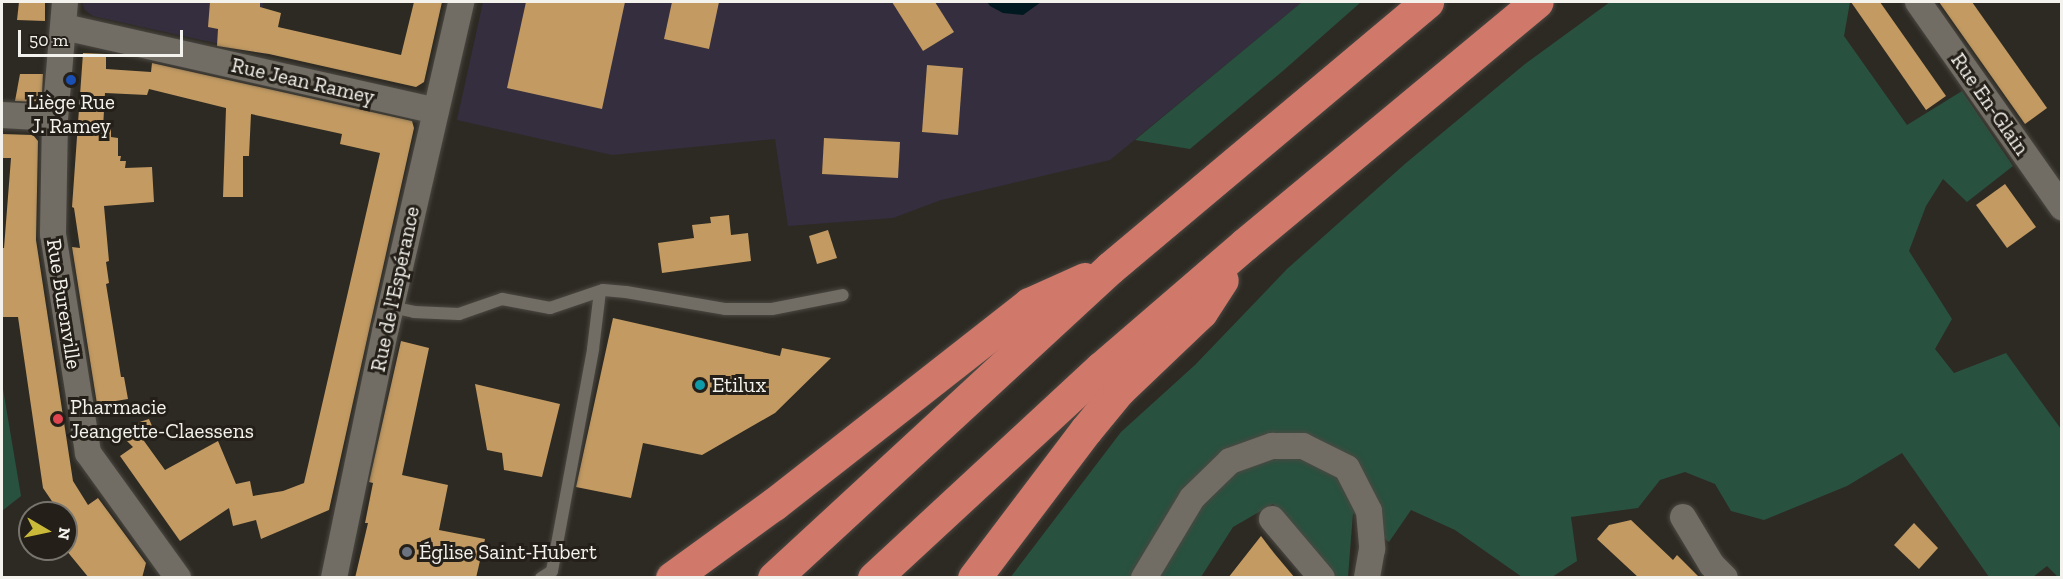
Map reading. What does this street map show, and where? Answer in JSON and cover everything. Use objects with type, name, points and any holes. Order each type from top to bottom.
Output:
[{"type":"highway","points":[[774,578],[1110,268],[1427,2]]},
{"type":"highway","points":[[874,578],[1101,368],[1245,244],[1537,2]]},
{"type":"highway","points":[[974,578],[1050,475],[1119,390],[1201,312],[1245,244]]},
{"type":"highway","points":[[672,578],[774,504],[1029,304],[1110,268]]},
{"type":"street","name":"Rue Burenville","points":[[66,2],[55,118],[53,234],[88,453],[178,578]]},
{"type":"street","name":"Rue de l'Espérance","points":[[334,578],[391,307],[461,2]]},
{"type":"street","name":"Rue En-Glain","points":[[1918,2],[2061,207]]},
{"type":"street","name":"Rue Jean Ramey","points":[[64,27],[436,111]]},
{"type":"street","points":[[2,115],[55,118]]},
{"type":"street","points":[[1144,578],[1192,498],[1230,461],[1272,446],[1303,446],[1347,468],[1369,511],[1372,549],[1367,578]]},
{"type":"street","points":[[1683,517],[1712,565],[1725,578]]},
{"type":"street","points":[[1272,519],[1322,578]]},
{"type":"lane","points":[[391,307],[414,312],[459,314],[502,299],[550,308],[600,291],[626,292],[725,309],[772,309],[843,295]]},
{"type":"lane","points":[[541,578],[552,570],[593,349],[600,291]]},
{"type":"shaded area","points":[[82,2],[263,2],[261,24],[269,29],[265,54],[93,16],[85,10]]},
{"type":"shaded area","points":[[483,2],[1302,2],[1110,160],[941,200],[893,218],[788,226],[775,139],[612,155],[457,120]]},
{"type":"green space","points":[[1302,2],[1361,2],[1190,149],[1135,140]]},
{"type":"green space","points":[[1610,2],[1850,2],[1844,36],[1907,125],[1962,91],[2013,166],[1967,202],[1943,179],[1926,206],[1909,251],[1952,319],[1935,349],[1954,373],[2006,353],[2061,429],[2061,577],[2058,577],[2047,566],[2033,577],[1989,577],[1902,453],[1847,486],[1764,520],[1731,511],[1715,484],[1685,472],[1660,480],[1638,508],[1571,517],[1577,561],[1552,577],[1522,577],[1455,530],[1411,510],[1389,542],[1353,513],[1348,577],[1336,577],[1273,504],[1233,527],[1201,577],[1010,578],[1121,432],[1195,365],[1287,269],[1406,163],[1525,64]]},
{"type":"green space","points":[[2,383],[21,496],[2,511]]},
{"type":"water","points":[[987,2],[1041,2],[1023,15],[1003,13]]},
{"type":"building","points":[[19,2],[45,2],[45,21],[17,20]]},
{"type":"building","points":[[210,2],[260,2],[260,7],[281,13],[278,27],[401,55],[414,2],[442,2],[424,82],[416,87],[269,54],[217,46],[218,29],[208,27]]},
{"type":"building","points":[[526,2],[625,2],[602,109],[507,88]]},
{"type":"building","points":[[672,2],[719,2],[709,49],[664,39]]},
{"type":"building","points":[[892,2],[935,2],[954,32],[923,51]]},
{"type":"building","points":[[1851,2],[1880,2],[1946,96],[1926,110]]},
{"type":"building","points":[[1939,2],[1972,2],[2047,108],[2025,124]]},
{"type":"building","points":[[83,53],[106,54],[106,69],[151,72],[152,63],[412,121],[414,128],[329,510],[261,539],[256,520],[233,526],[229,508],[180,541],[120,456],[133,447],[120,434],[133,424],[149,419],[156,435],[144,441],[165,470],[218,441],[236,484],[250,481],[253,496],[283,491],[304,483],[380,153],[340,144],[342,134],[251,114],[249,156],[243,156],[243,197],[223,197],[226,108],[149,89],[147,95],[105,93],[103,128],[111,128],[111,137],[118,138],[118,156],[121,156],[120,161],[126,161],[125,168],[152,167],[154,202],[104,206],[109,261],[106,262],[109,283],[106,284],[121,377],[124,377],[128,399],[97,404],[72,247],[80,248],[72,207]]},
{"type":"building","points":[[927,65],[963,68],[958,135],[922,132]]},
{"type":"building","points":[[20,74],[43,74],[42,95],[35,102],[15,101]]},
{"type":"building","points":[[2,134],[33,135],[38,141],[36,240],[73,481],[88,505],[98,498],[146,563],[142,578],[89,578],[75,561],[78,561],[78,501],[52,501],[43,488],[18,317],[2,317],[2,248],[4,248],[11,158],[2,158]]},
{"type":"building","points":[[824,138],[900,142],[898,178],[822,174]]},
{"type":"building","points":[[2005,184],[2036,227],[2007,248],[1976,205]]},
{"type":"building","points":[[729,215],[731,235],[748,233],[751,261],[662,273],[658,243],[694,238],[692,225],[711,223],[710,217]]},
{"type":"building","points":[[828,230],[837,258],[817,264],[809,236]]},
{"type":"building","name":"Etilux","points":[[613,318],[780,356],[782,348],[831,358],[775,413],[702,455],[643,443],[631,498],[576,487]]},
{"type":"building","points":[[401,341],[429,348],[402,475],[448,485],[439,530],[485,539],[476,578],[355,578],[368,523],[365,523],[373,483],[369,482]]},
{"type":"building","points":[[475,384],[560,404],[542,477],[504,470],[502,453],[487,450]]},
{"type":"building","points":[[1631,520],[1673,560],[1677,555],[1700,578],[1639,578],[1597,539],[1609,525]]},
{"type":"building","points":[[1914,523],[1938,548],[1919,569],[1894,545]]},
{"type":"building","points":[[1261,536],[1274,553],[1295,578],[1228,578]]},
{"type":"place","name":"Liège Rue J. Ramey","points":[[71,80]]},
{"type":"place","name":"Etilux","points":[[700,385]]},
{"type":"place","name":"Pharmacie Jeangette-Claessens","points":[[58,419]]},
{"type":"place","name":"Église Saint-Hubert","points":[[407,552]]}]
